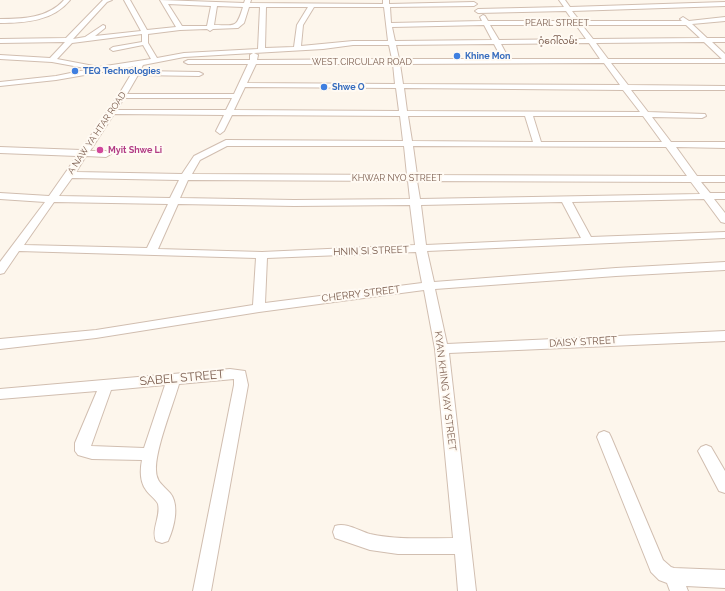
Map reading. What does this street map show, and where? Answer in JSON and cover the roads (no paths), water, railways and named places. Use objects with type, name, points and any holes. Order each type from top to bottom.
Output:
[{"type":"street","points":[[0,21],[27,20],[44,15],[59,9],[67,0]]},
{"type":"street","points":[[52,60],[105,1],[109,0]]},
{"type":"street","points":[[127,0],[145,32],[145,42],[154,59]]},
{"type":"street","points":[[562,0],[604,61],[627,88],[670,145],[705,196],[725,220]]},
{"type":"street","points":[[660,0],[670,7],[725,59]]},
{"type":"street","points":[[690,0],[698,6]]},
{"type":"street","points":[[163,1],[180,28]]},
{"type":"street","points":[[163,1],[214,4],[247,2],[263,5],[290,2],[312,5],[351,3],[474,2],[487,23],[495,42],[507,62]]},
{"type":"street","points":[[0,41],[87,39],[180,28],[210,29],[239,26],[247,2]]},
{"type":"street","name":"KYAN KHING YAY STREET","points":[[386,3],[388,25],[400,85],[422,249],[428,286],[442,349],[467,591]]},
{"type":"street","points":[[210,29],[214,4]]},
{"type":"street","points":[[478,10],[670,7],[725,4]]},
{"type":"street","points":[[220,131],[258,51],[263,5]]},
{"type":"street","points":[[141,63],[154,59],[184,55],[297,48],[300,25],[312,5]]},
{"type":"street","name":"PEARL STREET","points":[[388,25],[487,23],[687,23],[725,19]]},
{"type":"street","points":[[87,39],[103,27]]},
{"type":"street","name":"ဂံ့ဂေါ်လမ်း","points":[[297,48],[392,42],[725,40]]},
{"type":"street","points":[[113,49],[145,42]]},
{"type":"street","points":[[0,57],[52,60],[102,69]]},
{"type":"street","name":"WEST CIRCULAR ROAD","points":[[0,84],[56,78],[141,63],[507,62],[725,59]]},
{"type":"street","name":"A NAW YA HTAR ROAD","points":[[0,270],[52,199],[112,112],[136,74],[141,63]]},
{"type":"street","points":[[136,74],[199,74]]},
{"type":"street","points":[[242,85],[725,88]]},
{"type":"street","points":[[122,96],[236,96]]},
{"type":"street","points":[[112,112],[528,113],[702,116]]},
{"type":"street","points":[[528,113],[538,144]]},
{"type":"street","points":[[151,251],[185,177],[197,158],[226,144],[725,145]]},
{"type":"street","points":[[0,150],[106,154]]},
{"type":"street","name":"KHWAR NYO STREET","points":[[69,175],[412,179],[725,179]]},
{"type":"street","points":[[0,196],[52,199],[175,201],[415,202],[725,196]]},
{"type":"street","points":[[565,199],[588,241]]},
{"type":"street","name":"HNIN SI STREET","points":[[17,248],[262,255],[725,235]]},
{"type":"street","points":[[259,308],[262,255]]},
{"type":"street","name":"CHERRY STREET","points":[[0,344],[96,334],[259,308],[428,286],[616,272],[725,266]]},
{"type":"street","name":"DAISY STREET","points":[[442,349],[725,336]]},
{"type":"street","name":"SABEL STREET","points":[[0,394],[230,374],[240,375],[241,385],[202,591]]},
{"type":"street","points":[[162,535],[167,510],[165,499],[151,485],[148,470],[150,454],[174,379]]},
{"type":"street","points":[[106,385],[83,443],[83,451],[92,453],[150,454]]},
{"type":"street","points":[[604,437],[657,566],[676,584],[725,579]]},
{"type":"street","points":[[706,451],[725,486]]},
{"type":"street","points":[[341,532],[370,542],[398,546],[462,546]]},
{"type":"place","name":"Khine Mon","points":[[457,56]]},
{"type":"place","name":"TEQ Technologies","points":[[75,71]]},
{"type":"place","name":"Shwe O","points":[[324,87]]},
{"type":"place","name":"Myit Shwe Li","points":[[100,150]]}]
